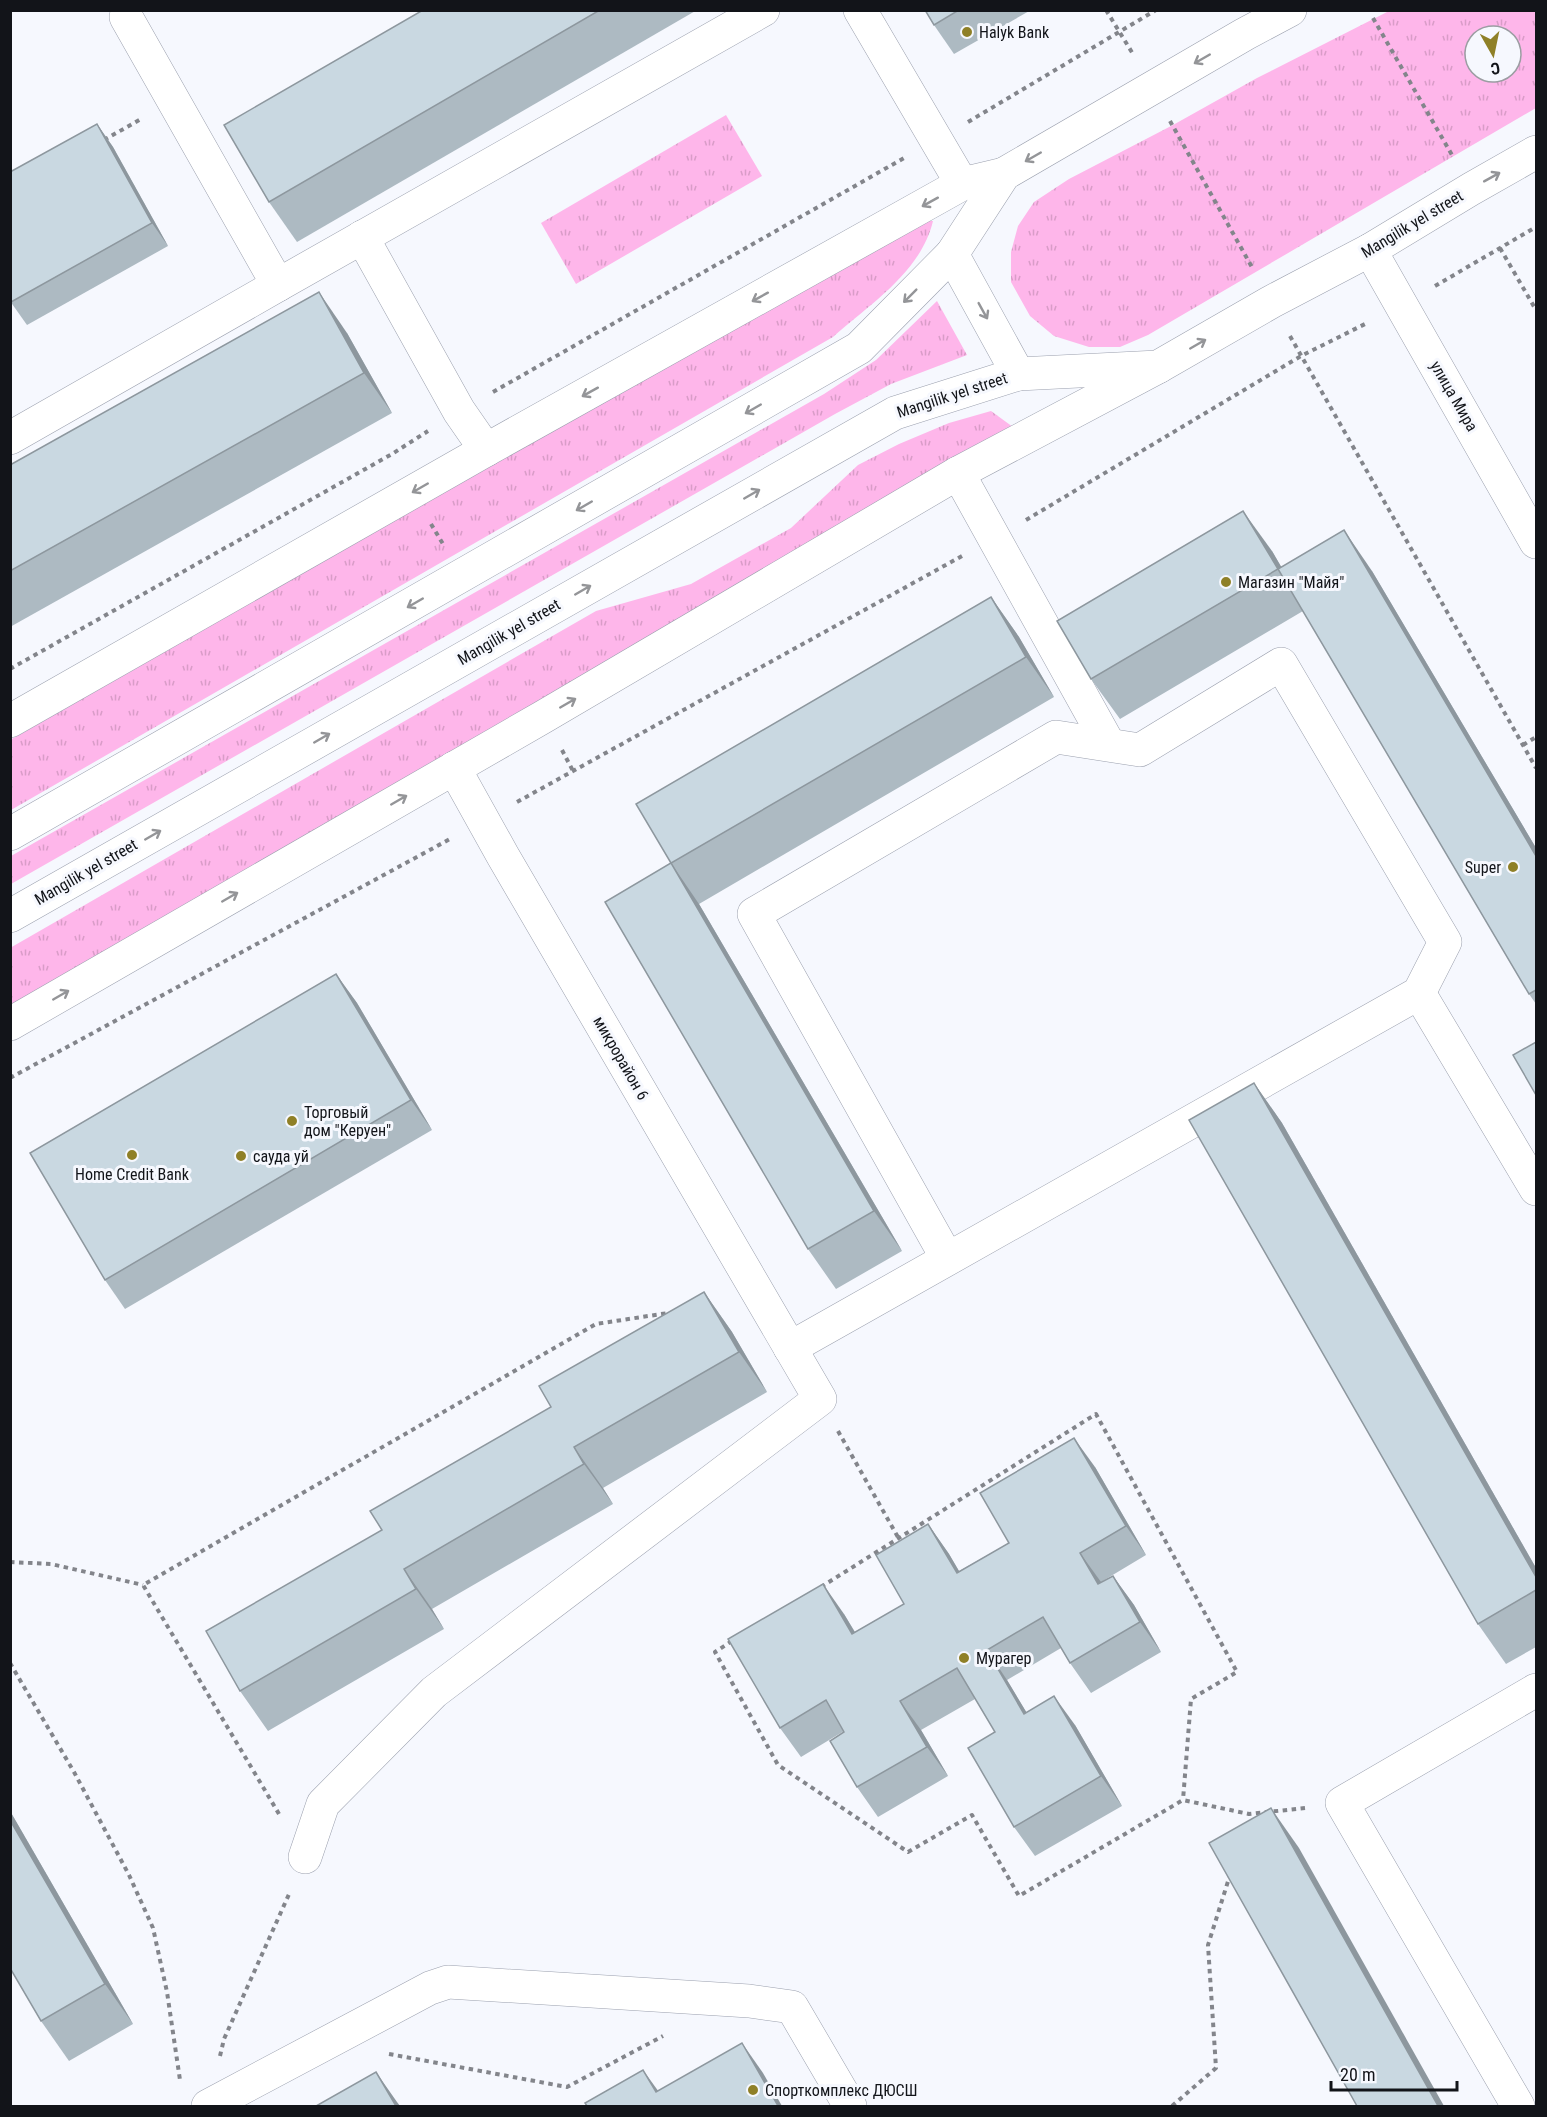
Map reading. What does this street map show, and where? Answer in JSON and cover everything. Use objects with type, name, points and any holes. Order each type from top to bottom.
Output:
[{"type":"street","points":[[10,438],[763,10]]},
{"type":"street","points":[[860,10],[962,184]]},
{"type":"street","points":[[10,721],[486,450],[962,184],[1004,174],[1152,88],[1239,22],[1290,10]]},
{"type":"street","points":[[128,13],[173,100],[278,285]]},
{"type":"street","name":"Mangilik yel street","points":[[10,916],[895,413],[1018,374],[1158,367],[1271,302],[1370,250],[1536,152]]},
{"type":"street","points":[[10,834],[859,348],[952,254],[1004,174]]},
{"type":"street","points":[[362,237],[459,411],[486,450]]},
{"type":"street","name":"улица Мира","points":[[1370,250],[1536,542]]},
{"type":"street","name":"Mangilik yel street","points":[[952,254],[1018,374]]},
{"type":"street","points":[[10,1024],[543,717],[958,473],[1158,367]]},
{"type":"street","points":[[958,473],[1108,743]]},
{"type":"street","points":[[790,1348],[1419,993],[1445,942],[1281,664],[1140,750],[1108,743],[1056,737],[754,914],[947,1258]]},
{"type":"street","name":"микрорайон 6","points":[[454,768],[820,1400]]},
{"type":"street","points":[[1419,993],[1536,1189]]},
{"type":"street","points":[[305,1857],[323,1804],[434,1692],[820,1400]]},
{"type":"street","points":[[1518,2106],[1342,1803],[1536,1690]]},
{"type":"street","points":[[208,2106],[430,1988],[448,1982],[749,2001],[792,2007],[850,2106]]},
{"type":"path","points":[[1106,10],[1536,768]]},
{"type":"path","points":[[10,669],[392,454],[459,411],[936,140],[1156,10]]},
{"type":"path","points":[[1374,18],[1452,156]]},
{"type":"path","points":[[102,141],[173,100]]},
{"type":"path","points":[[10,1078],[995,538],[1301,356],[1402,305],[1536,227]]},
{"type":"path","points":[[1500,248],[1536,310]]},
{"type":"path","points":[[1523,745],[1536,736]]},
{"type":"path","points":[[10,1562],[51,1564],[143,1585],[596,1324],[678,1312]]},
{"type":"path","points":[[820,1400],[899,1539]]},
{"type":"path","points":[[812,1592],[1096,1414],[1237,1672],[1191,1699],[1184,1800]]},
{"type":"path","points":[[143,1585],[305,1857],[224,2039],[218,2065]]},
{"type":"path","points":[[734,1640],[715,1652],[778,1765],[908,1852],[972,1815],[1019,1896],[1184,1800],[1249,1814],[1342,1803]]},
{"type":"path","points":[[10,1663],[75,1772],[129,1875],[153,1928],[167,1992],[180,2090]]},
{"type":"path","points":[[1245,1825],[1249,1814]]},
{"type":"path","points":[[1172,2106],[1216,2068],[1208,1945],[1232,1869]]},
{"type":"path","points":[[386,2053],[567,2087],[670,2032]]},
{"type":"path","points":[[180,2081],[189,2077]]},
{"type":"green space","points":[[1389,11],[1536,11],[1536,108],[1148,335],[1120,347],[1089,347],[1054,336],[1030,316],[1011,282],[1011,252],[1018,226],[1034,202],[1069,179],[1257,78]]},
{"type":"green space","points":[[726,115],[762,176],[576,284],[541,223]]},
{"type":"green space","points":[[920,221],[933,221],[918,256],[892,286],[833,337],[11,810],[10,740]]},
{"type":"green space","points":[[937,301],[967,355],[891,384],[835,414],[11,884],[11,856],[824,394],[876,360]]},
{"type":"green space","points":[[991,411],[1013,427],[11,1013],[10,948],[596,611],[691,584],[791,528],[858,465],[899,444],[949,423]]},
{"type":"building","points":[[423,10],[600,10],[269,202],[224,125]]},
{"type":"building","points":[[925,10],[959,10],[934,25]]},
{"type":"building","points":[[97,124],[152,223],[11,302],[10,172]]},
{"type":"building","points":[[319,292],[364,373],[10,571],[10,465]]},
{"type":"building","points":[[1243,511],[1278,569],[1091,679],[1057,621]]},
{"type":"building","points":[[1344,530],[1536,856],[1536,990],[1529,994],[1278,569]]},
{"type":"building","points":[[991,597],[1026,657],[671,863],[636,804]]},
{"type":"building","points":[[671,863],[874,1211],[808,1249],[605,902]]},
{"type":"building","name":"сауда уй","points":[[336,974],[411,1100],[105,1280],[30,1153]]},
{"type":"building","points":[[1536,1042],[1536,1095],[1513,1055]]},
{"type":"building","points":[[1254,1083],[1536,1577],[1536,1590],[1478,1624],[1189,1120]]},
{"type":"building","points":[[704,1292],[739,1352],[574,1447],[584,1464],[404,1569],[416,1589],[240,1691],[206,1631],[382,1530],[370,1511],[551,1407],[539,1386]]},
{"type":"building","name":"Мурагер","points":[[1074,1438],[1126,1526],[1080,1553],[1098,1584],[1113,1576],[1140,1622],[1070,1663],[1043,1617],[987,1650],[1024,1714],[1054,1696],[1101,1776],[1014,1827],[968,1748],[995,1732],[957,1668],[900,1701],[927,1747],[857,1787],[830,1741],[844,1732],[826,1700],[780,1728],[728,1639],[823,1584],[852,1634],[904,1604],[876,1555],[928,1524],[957,1573],[1009,1543],[980,1493]]},
{"type":"building","points":[[1271,1808],[1438,2106],[1357,2106],[1209,1843]]},
{"type":"building","points":[[10,1820],[105,1984],[41,2021],[10,1968]]},
{"type":"building","points":[[742,2043],[778,2106],[587,2106],[585,2103],[643,2070],[656,2092]]},
{"type":"building","points":[[376,2072],[396,2106],[316,2106]]},
{"type":"place","name":"Halyk Bank","points":[[967,32]]},
{"type":"place","name":"Магазин \"Майя\"","points":[[1226,582]]},
{"type":"place","name":"Super","points":[[1513,867]]},
{"type":"place","name":"Торговый дом \"Керуен\"","points":[[292,1121]]},
{"type":"place","name":"Home Credit Bank","points":[[132,1155]]},
{"type":"place","name":"сауда уй","points":[[241,1156]]},
{"type":"place","name":"Мурагер","points":[[964,1658]]},
{"type":"place","name":"Спорткомплекс ДЮСШ","points":[[753,2090]]}]
